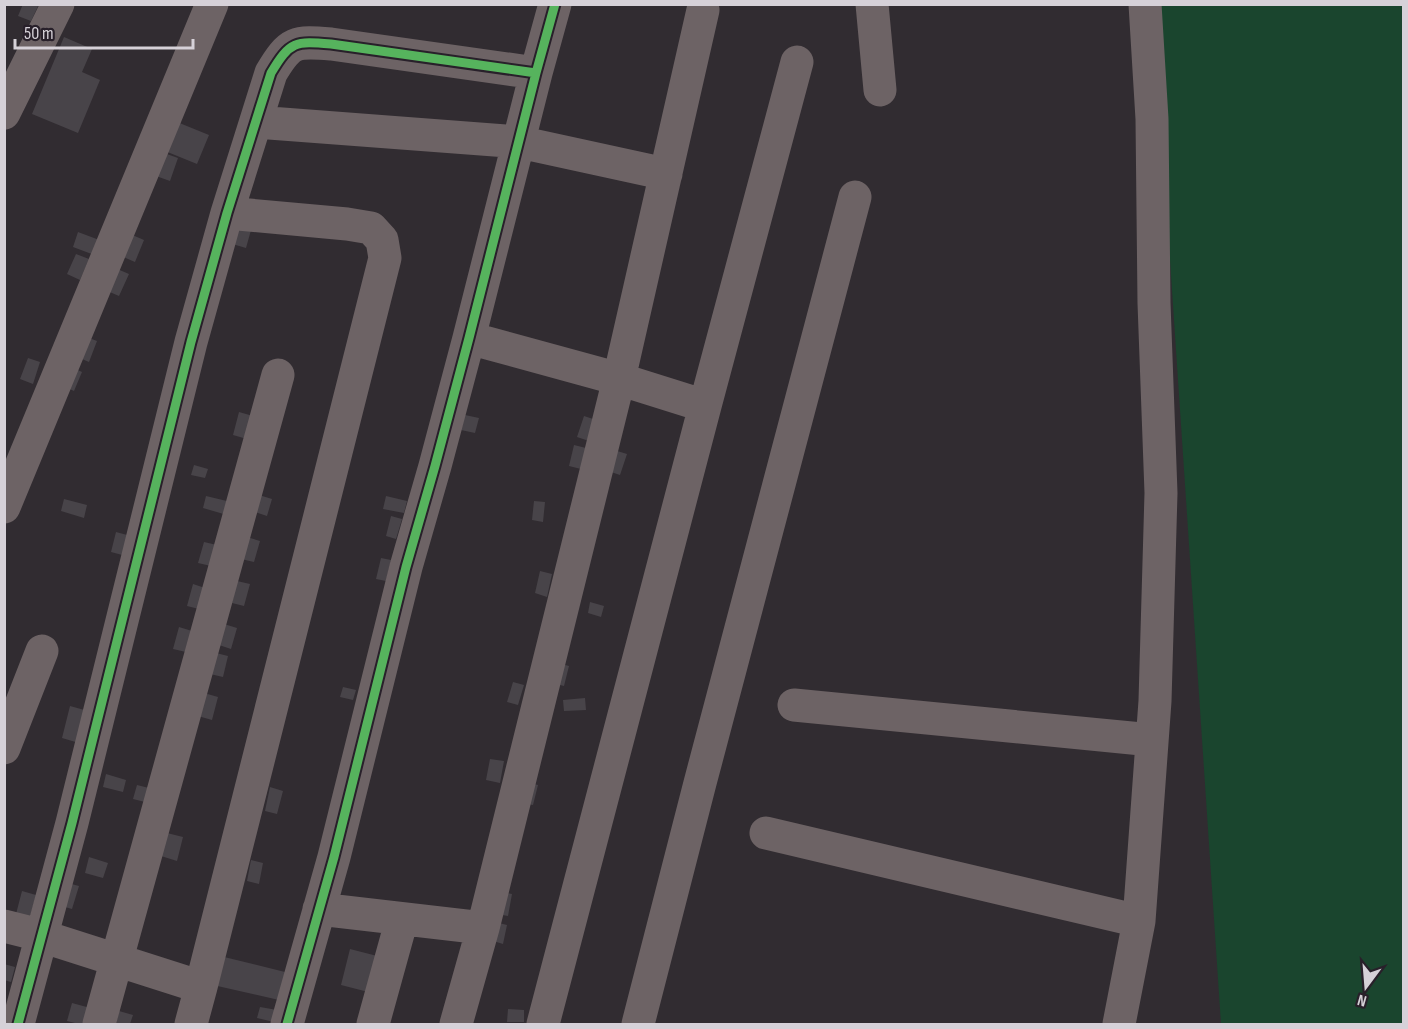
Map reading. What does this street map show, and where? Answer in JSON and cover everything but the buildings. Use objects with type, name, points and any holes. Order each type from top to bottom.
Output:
[{"type":"street","points":[[4,114],[58,4]]},
{"type":"street","points":[[4,507],[212,4]]},
{"type":"street","points":[[287,1024],[334,857],[406,567],[469,338],[555,4]]},
{"type":"street","points":[[872,4],[880,90]]},
{"type":"street","points":[[1119,1024],[1139,921],[1155,701],[1161,493],[1154,303],[1152,119],[1145,4]]},
{"type":"street","points":[[456,1024],[483,928],[619,379],[704,10]]},
{"type":"street","points":[[18,1024],[72,823],[191,342],[227,213],[271,73],[281,56],[292,46],[307,42],[536,73]]},
{"type":"street","points":[[543,1024],[797,62]]},
{"type":"street","points":[[256,122],[519,142],[666,174]]},
{"type":"street","points":[[638,1024],[855,197]]},
{"type":"street","points":[[192,1024],[385,258],[382,240],[371,228],[227,213]]},
{"type":"street","points":[[469,338],[619,379],[705,406]]},
{"type":"street","points":[[99,1024],[278,375]]},
{"type":"street","points":[[4,748],[42,651]]},
{"type":"street","points":[[794,705],[1152,740]]},
{"type":"street","points":[[765,833],[1139,921]]},
{"type":"street","points":[[319,909],[483,928]]},
{"type":"street","points":[[373,1024],[402,919]]},
{"type":"street","points":[[4,926],[201,987]]},
{"type":"green space","points":[[1153,5],[1403,5],[1403,1024],[1221,1024]]},
{"type":"cycle path","points":[[287,1024],[334,857],[406,567],[469,338],[555,4]]},
{"type":"cycle path","points":[[18,1024],[72,823],[191,342],[227,213],[271,73],[283,55],[301,43],[331,44],[536,73]]}]
